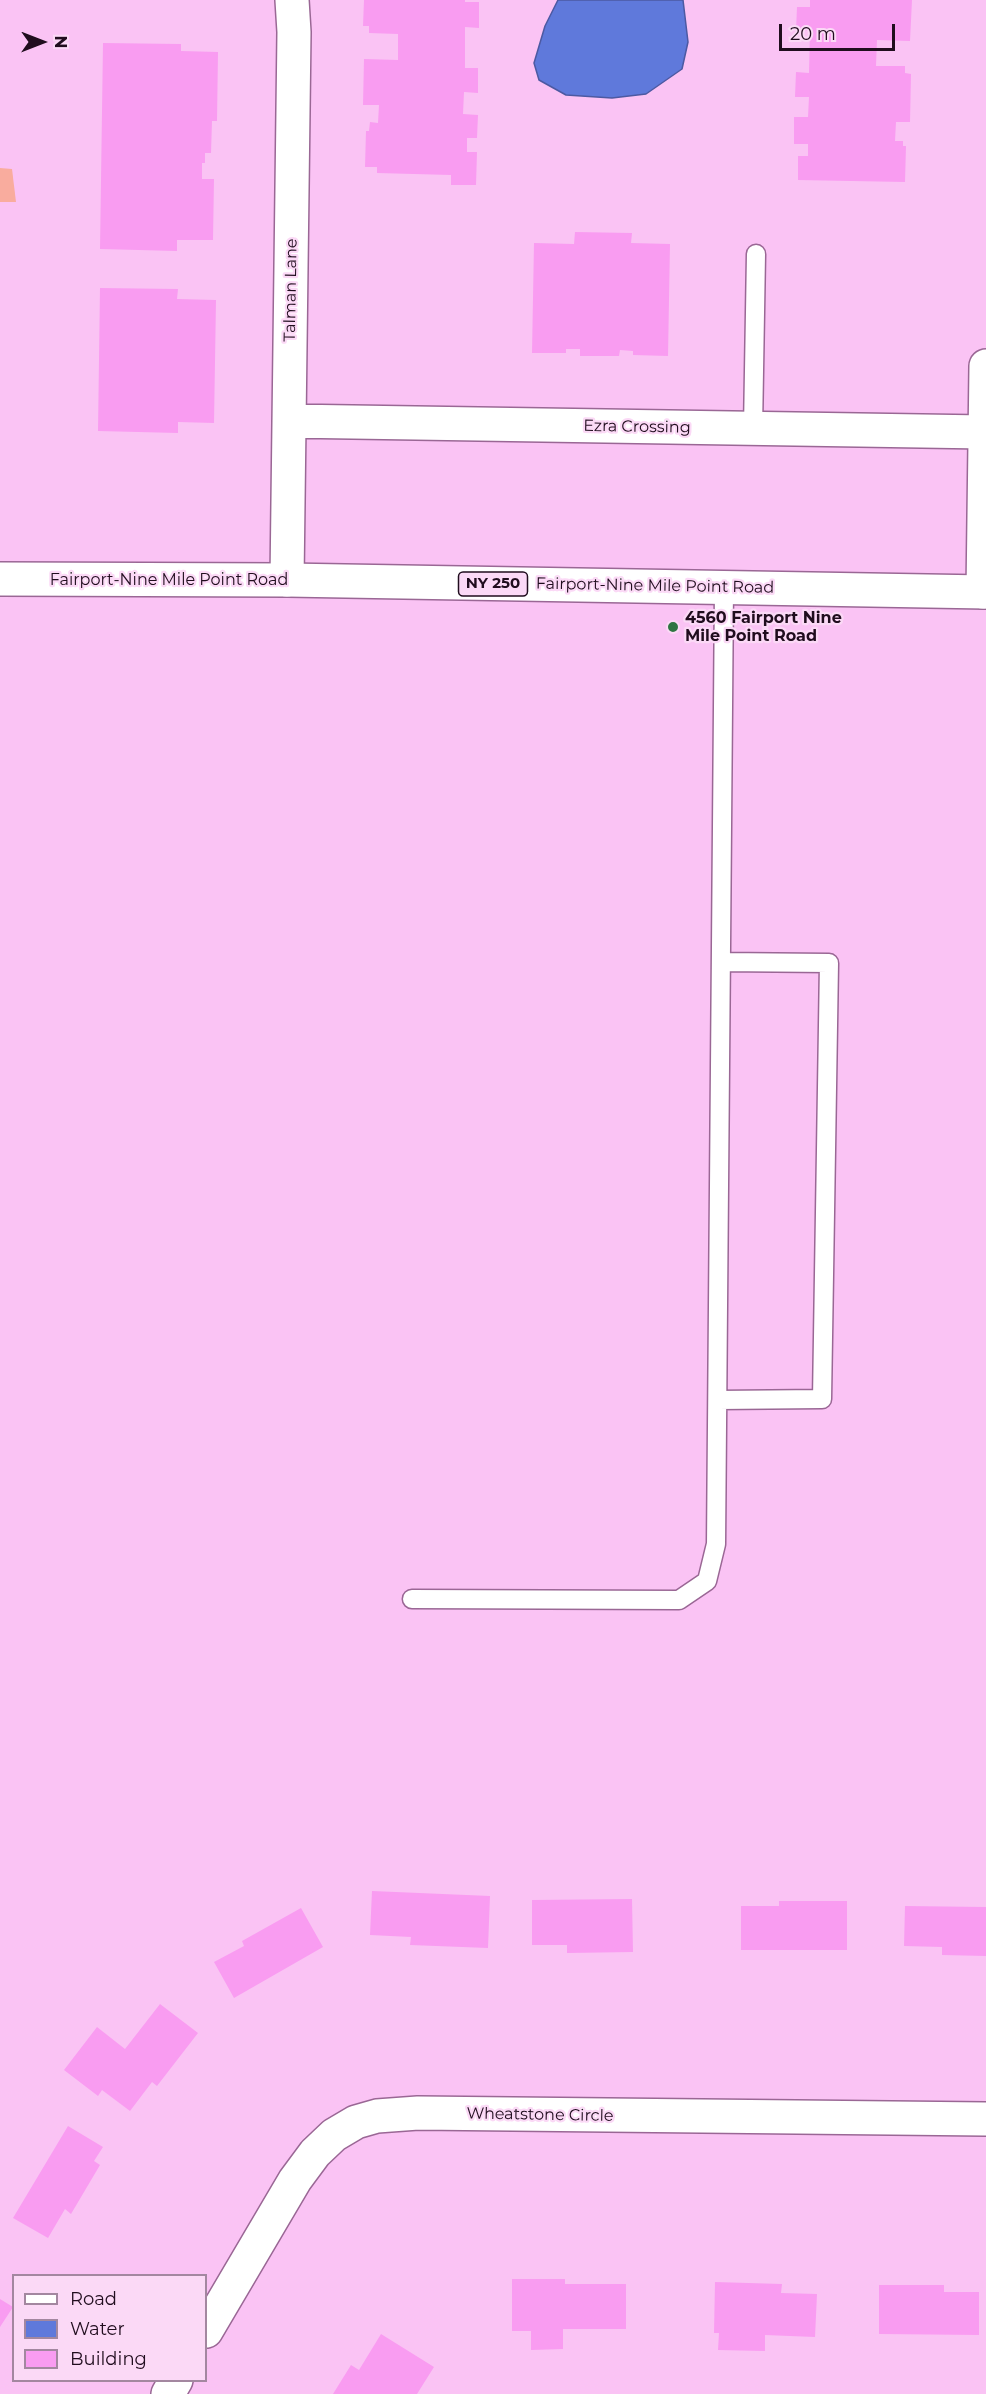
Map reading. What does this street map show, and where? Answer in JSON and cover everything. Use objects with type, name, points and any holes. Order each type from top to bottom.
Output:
[{"type":"street","name":"Talman Lane","points":[[287,580],[294,32],[292,0]]},
{"type":"street","points":[[985,592],[986,366]]},
{"type":"street","name":"Ezra Crossing","points":[[289,421],[985,432]]},
{"type":"street","name":"Fairport-Nine Mile Point Road","points":[[0,579],[287,580],[985,592]]},
{"type":"street","name":"Wheatstone Circle","points":[[207,2329],[295,2180],[315,2153],[334,2135],[366,2119],[404,2114],[986,2119]]},
{"type":"lane","points":[[753,429],[756,254]]},
{"type":"lane","points":[[412,1599],[679,1600],[707,1581],[716,1544],[724,587]]},
{"type":"lane","points":[[718,1400],[822,1399],[829,963],[722,962]]},
{"type":"shaded area","points":[[0,168],[12,169],[16,202],[0,202]]},
{"type":"water","points":[[558,0],[683,0],[688,42],[682,69],[646,94],[612,98],[566,95],[539,80],[534,63],[545,26]]},
{"type":"building","points":[[364,0],[479,2],[479,28],[465,27],[465,68],[478,68],[478,93],[464,92],[463,114],[478,115],[477,138],[467,138],[467,152],[477,152],[476,185],[451,185],[451,175],[377,173],[377,167],[365,167],[366,131],[369,131],[370,122],[378,123],[379,105],[363,105],[364,59],[398,60],[398,34],[369,33],[369,26],[363,26]]},
{"type":"building","points":[[810,0],[912,0],[910,41],[877,40],[876,66],[905,66],[905,73],[911,74],[910,122],[896,122],[895,141],[903,141],[903,146],[906,146],[905,182],[798,180],[798,156],[808,156],[808,144],[794,144],[794,117],[808,117],[809,97],[795,97],[796,72],[809,73],[810,31],[796,31],[797,7],[810,7]]},
{"type":"building","points":[[103,43],[181,44],[181,51],[218,52],[217,121],[212,121],[211,153],[205,153],[205,163],[202,163],[202,179],[214,179],[213,240],[177,240],[177,251],[100,249]]},
{"type":"building","points":[[575,232],[632,233],[631,243],[670,244],[668,356],[633,355],[633,351],[620,350],[619,356],[580,356],[580,349],[566,349],[566,353],[532,353],[534,243],[574,244]]},
{"type":"building","points":[[100,288],[178,289],[177,299],[216,300],[214,423],[178,422],[178,433],[98,431]]},
{"type":"building","points":[[372,1891],[490,1896],[488,1948],[410,1945],[411,1937],[370,1935]]},
{"type":"building","points":[[632,1899],[633,1952],[567,1953],[567,1945],[532,1945],[532,1900]]},
{"type":"building","points":[[779,1901],[847,1901],[847,1950],[741,1950],[741,1906],[779,1906]]},
{"type":"building","points":[[905,1906],[986,1907],[986,1956],[942,1955],[942,1947],[904,1946]]},
{"type":"building","points":[[301,1908],[323,1947],[234,1998],[214,1962],[244,1946],[242,1941]]},
{"type":"building","points":[[160,2004],[198,2033],[157,2086],[152,2082],[130,2111],[102,2090],[98,2096],[64,2070],[97,2027],[125,2049]]},
{"type":"building","points":[[68,2126],[103,2147],[94,2161],[100,2165],[71,2214],[65,2209],[48,2238],[13,2218]]},
{"type":"building","points":[[512,2279],[565,2279],[565,2284],[626,2284],[626,2329],[563,2329],[563,2349],[531,2350],[531,2331],[512,2331]]},
{"type":"building","points":[[715,2282],[782,2284],[781,2293],[817,2294],[815,2337],[765,2335],[765,2351],[718,2350],[719,2333],[714,2333]]},
{"type":"building","points":[[879,2285],[944,2285],[944,2292],[979,2292],[979,2335],[879,2334]]},
{"type":"building","points":[[0,2299],[12,2309],[0,2327]]},
{"type":"building","points":[[381,2334],[434,2367],[417,2394],[333,2394],[351,2365],[359,2370]]},
{"type":"place","name":"4560 Fairport Nine Mile Point Road","points":[[673,627]]}]
